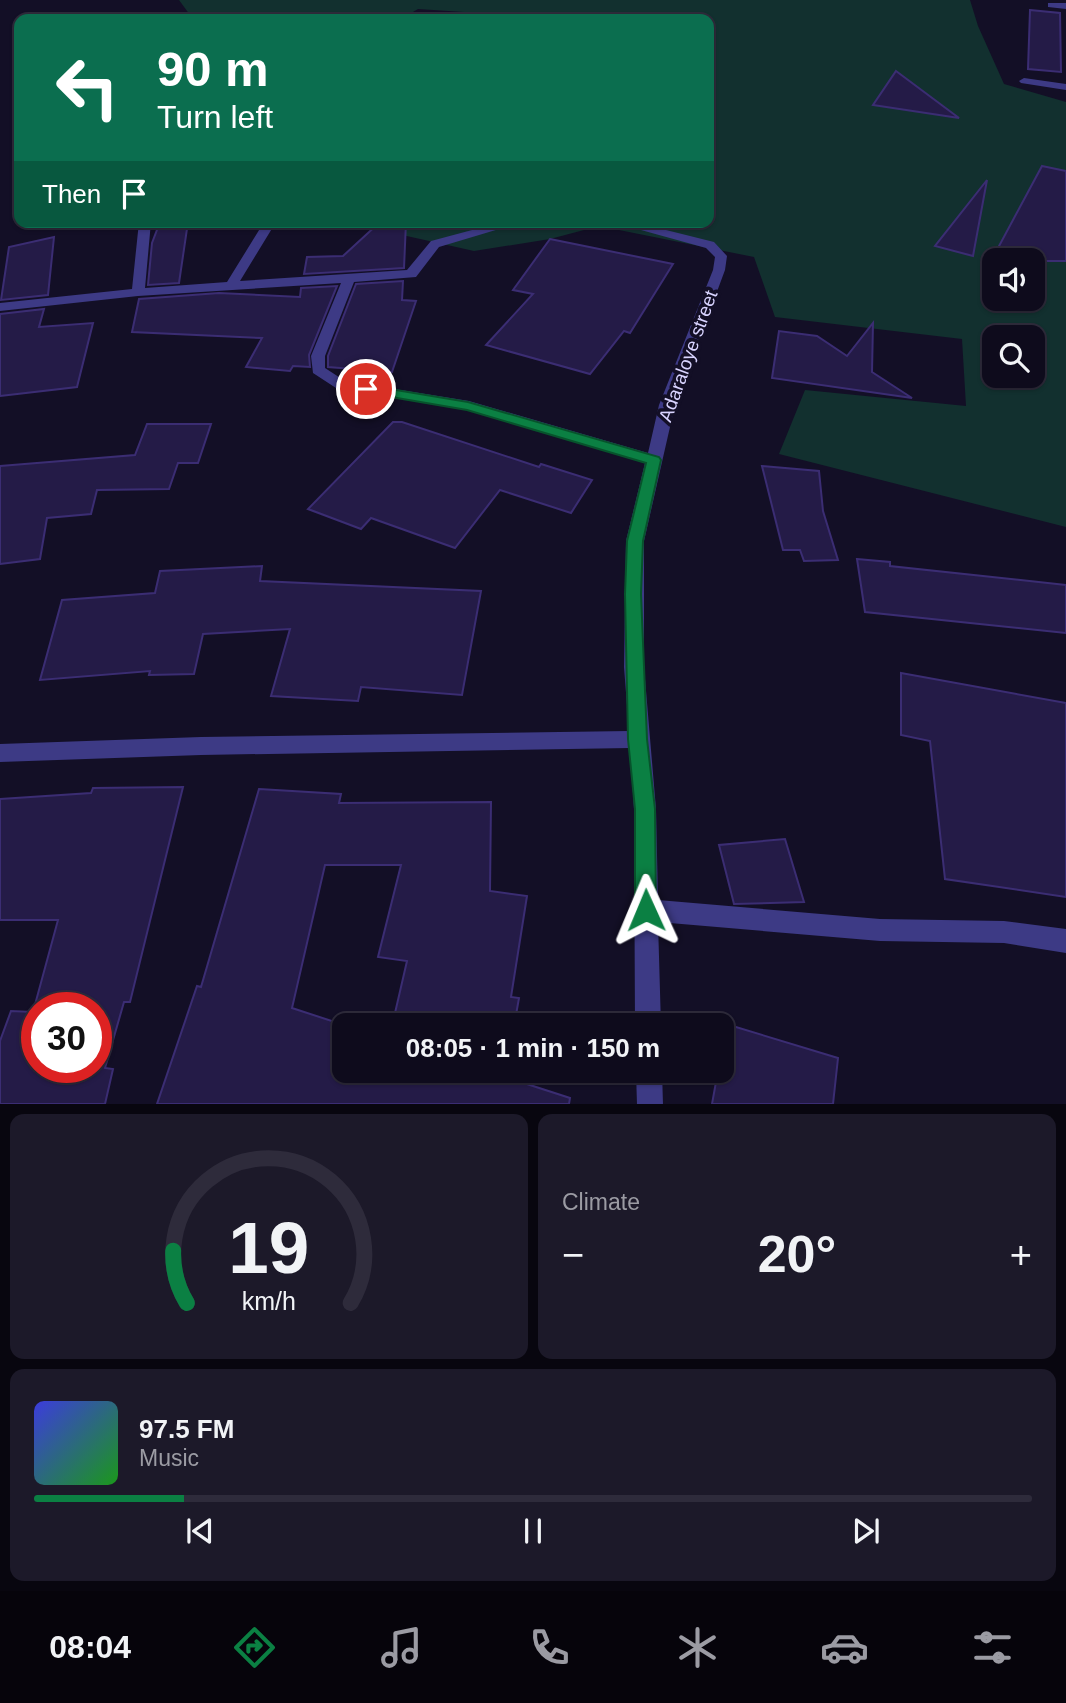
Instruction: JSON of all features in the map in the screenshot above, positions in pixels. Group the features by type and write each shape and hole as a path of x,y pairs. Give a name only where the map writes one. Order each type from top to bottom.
{"street":[{"path":"1051,5 1066,6"},
{"path":"1024,81 1066,87"},
{"path":"138,292 144,228"},
{"path":"231,286 266,228"},
{"path":"0,307 138,292 411,274 435,244 495,228"},
{"name":"Adaraloye street","path":"643,228 710,244 721,256 719,270 667,405 635,541 633,594 637,739 645,809 648,1013"},
{"path":"349,278 318,356 318,370 341,385 468,406 654,460"},
{"path":"0,753 201,746 637,739"},
{"path":"646,910 880,930 1004,932 1066,941"},
{"path":"649,1083 650,1104"}],"green space":[{"path":"179,0 970,0 978,26 1004,84 1066,102 1066,527 779,454 805,390 966,406 962,339 775,317 754,257 609,228 714,228 714,14 494,14 418,9 410,14 189,14"},
{"path":"371,228 591,228 550,239 474,251"}],"building":[{"path":"1030,10 1060,13 1061,72 1028,69"},
{"path":"896,71 959,118 873,105"},
{"path":"1042,166 1066,171 1066,261 1045,261 1045,248 998,248"},
{"path":"987,180 973,256 935,246"},
{"path":"158,228 187,228 179,283 148,285 152,243"},
{"path":"373,228 406,228 404,268 304,274 307,257 343,256"},
{"path":"54,237 48,295 1,300 9,247"},
{"path":"550,239 673,264 630,333 624,331 590,374 486,345 533,294 513,290"},
{"path":"403,281 402,300 416,301 392,372 328,367 328,356 356,284"},
{"path":"337,286 309,355 310,367 293,366 290,371 246,367 262,338 132,332 139,299 219,293 300,297 301,288"},
{"path":"44,309 39,327 93,323 77,387 0,396 0,314"},
{"path":"873,323 872,372 912,398 772,378 779,331 817,336 847,356"},
{"path":"393,422 402,422 539,467 541,464 592,480 571,513 500,490 455,548 371,518 361,529 308,509"},
{"path":"147,424 211,424 198,463 178,463 169,489 97,490 91,514 47,518 40,559 0,564 0,466 135,455"},
{"path":"762,466 819,471 823,511 838,560 804,561 800,550 783,550"},
{"path":"857,559 890,562 890,566 1066,585 1066,633 865,612"},
{"path":"262,566 260,581 481,591 462,695 361,687 358,701 271,696 290,629 203,634 194,674 149,675 150,671 40,680 62,600 155,593 160,571"},
{"path":"901,673 1066,703 1066,897 945,879 930,741 901,735"},
{"path":"183,787 130,1002 124,1002 112,1044 112,992 38,992 58,920 0,920 0,799 91,793 93,788"},
{"path":"259,789 341,794 339,803 491,802 490,891 527,896 511,997 519,998 516,1013 395,1013 407,961 378,957 401,865 325,865 292,1008 332,1021 332,1083 524,1083 570,1098 569,1104 157,1104 197,986 201,987"},
{"path":"785,839 804,902 734,904 719,845"},
{"path":"11,1011 21,1011 21,1083 110,1083 105,1104 0,1104 0,1041"},
{"path":"734,1026 838,1058 833,1104 712,1104 716,1083 734,1083"}],"route":[{"path":"366,389 468,406 654,460 635,541 633,594 637,739 645,809 646,910"}]}
